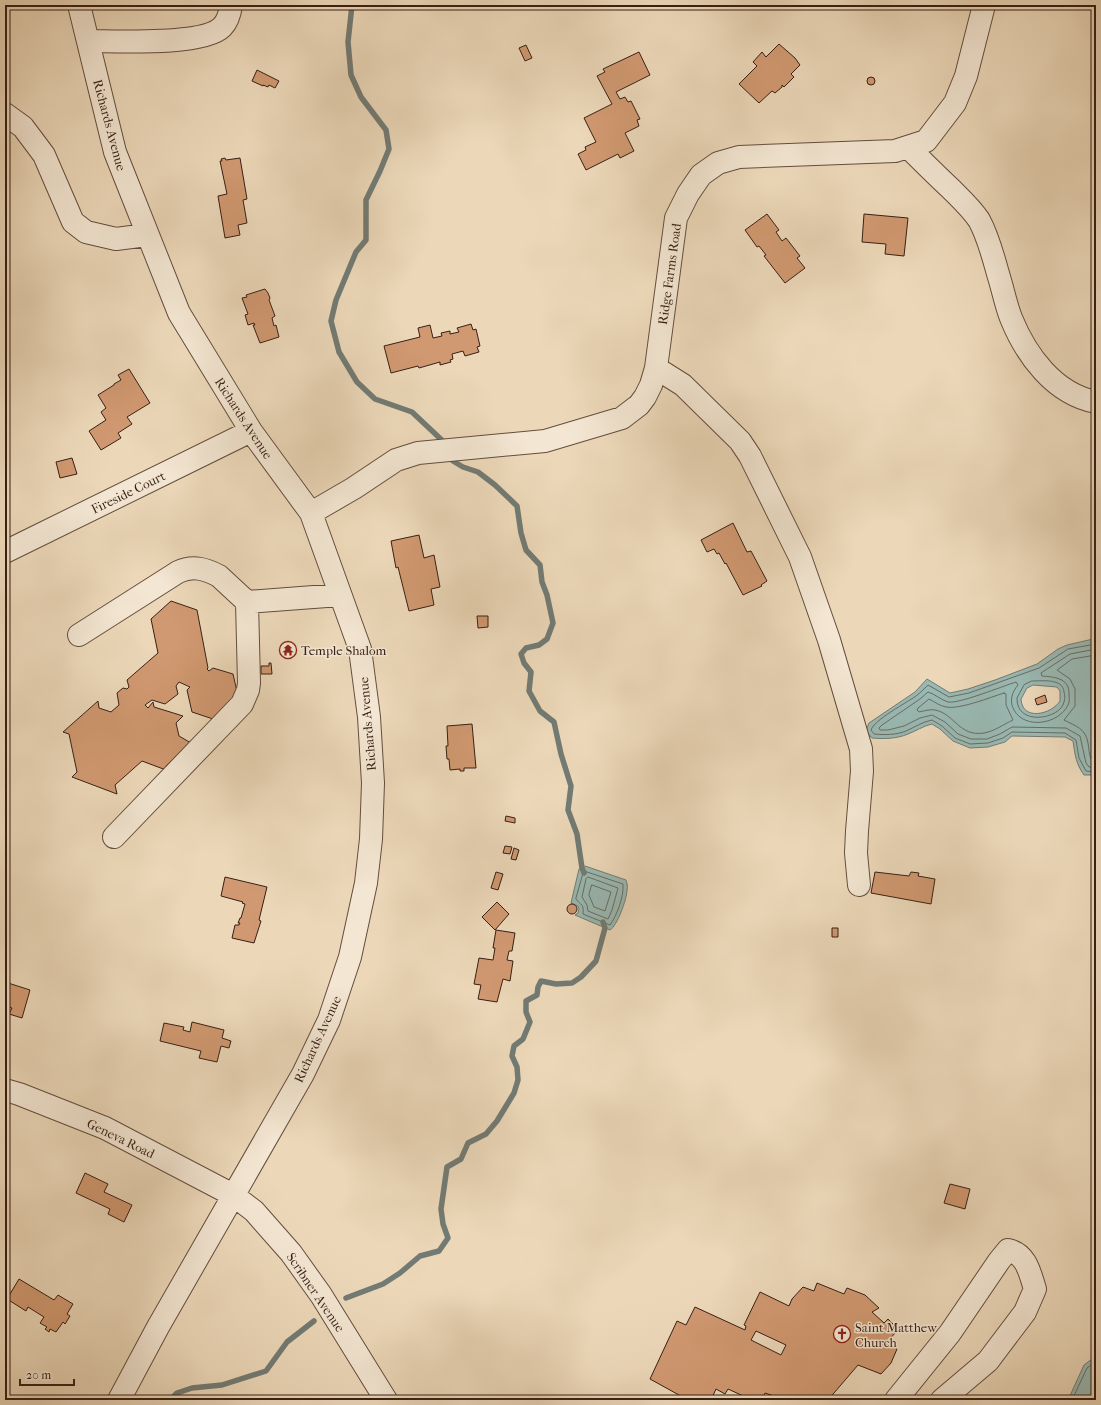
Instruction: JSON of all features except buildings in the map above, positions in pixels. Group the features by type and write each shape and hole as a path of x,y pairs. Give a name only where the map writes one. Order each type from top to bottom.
{"street":[{"name":"Richards Avenue","path":"79,5 115,152 178,313 251,431 311,513 360,649 368,717 372,791 372,839 366,883 350,957 329,1020 303,1074 158,1327 120,1400"},
{"path":"88,41 164,41 200,38 221,28 230,14 231,5"},
{"name":"Ridge Farms Road","path":"311,513 354,488 396,460 418,454 545,441 622,418 639,405 651,385 656,368 676,218 688,194 701,175 718,163 739,158 895,152 926,141 955,103 966,76 984,5"},
{"path":"5,114 23,127 44,155 73,222 86,232 116,239 147,235"},
{"path":"908,148 966,205 978,219 989,242 1012,318 1023,342 1034,360 1050,378 1065,390 1086,400 1096,402"},
{"path":"656,368 682,385 740,441 750,456 800,557 831,648 861,750 862,771 856,853 859,885"},
{"name":"Fireside Court","path":"5,552 251,431"},
{"path":"79,635 186,568 207,570 220,576 247,602 249,682 248,690 242,704 114,837"},
{"path":"247,602 340,595"},
{"name":"Geneva Road","path":"5,1090 19,1094 105,1128 233,1195"},
{"name":"Scribner Avenue","path":"233,1195 254,1211 291,1253 321,1295 386,1400"},
{"path":"896,1400 950,1333 999,1261 1008,1250 1017,1252 1026,1263 1035,1289 1025,1312 988,1360 942,1400"}],"water":[{"path":"1093,639 1096,640 1096,775 1084,775 1075,755 1073,741 1065,737 1012,736 1005,742 988,747 970,748 953,741 932,724 904,736 890,738 872,738 866,731 869,723 915,692 927,679 950,693 968,689 1037,664 1058,649 1067,645","holes":["1033,685 1057,687 1060,691 1060,701 1056,706 1050,710 1038,714 1026,711 1021,699 1027,688"]},
{"path":"585,866 626,880 627,894 616,923 610,930 575,915 578,913 578,906 571,903 579,869"},
{"path":"1092,1359 1096,1359 1096,1400 1068,1400 1084,1365"}],"waterway":[{"path":"352,5 348,42 351,75 361,97 386,130 389,149 366,200 366,240 356,252 336,300 331,321 339,352 357,382 375,399 412,412 446,444"},
{"path":"453,461 463,467 478,472 495,485 517,506 521,533 526,550 540,565 542,582 547,595 553,623 547,639 539,645 526,648 521,654 524,663 531,672 529,691 540,711 554,722 561,754 571,786 568,810 577,834 584,873"},
{"path":"346,1298 383,1284 400,1273 420,1256 439,1251 448,1238 443,1224 441,1209 447,1167 461,1159 468,1143 486,1134 497,1121 514,1093 518,1080 517,1067 512,1056 514,1046 523,1039 530,1022 526,1012 526,1001 537,995 538,987 541,981 556,984 572,983 581,977 596,961 605,928 603,922"},
{"path":"170,1400 177,1393 192,1388 222,1385 266,1371 287,1342 314,1321"}],"place":[{"name":"Temple Shalom","path":"288,650"},
{"name":"Saint Matthew Church","path":"842,1334"}]}
